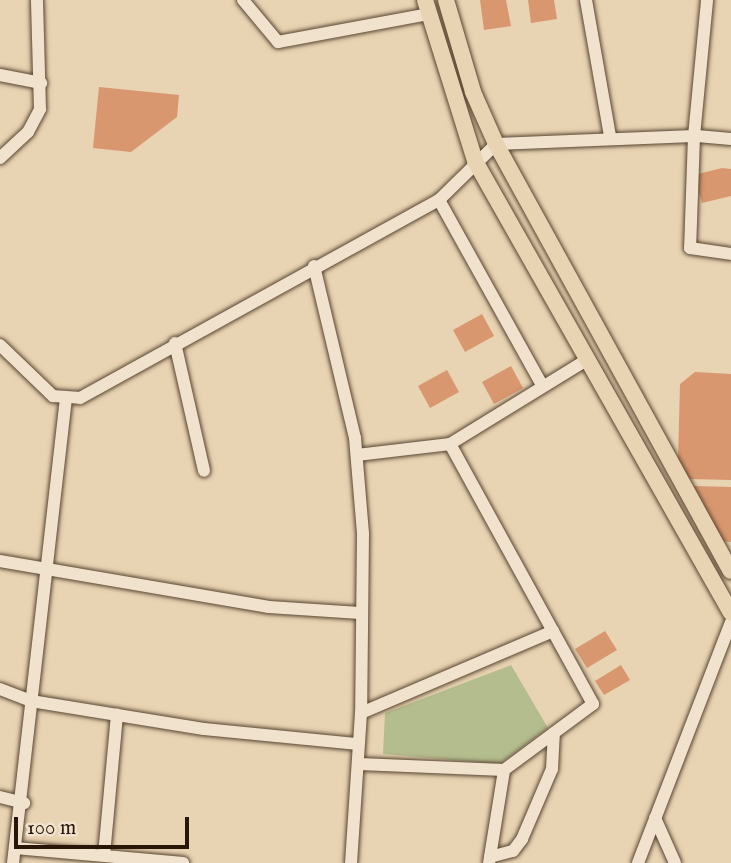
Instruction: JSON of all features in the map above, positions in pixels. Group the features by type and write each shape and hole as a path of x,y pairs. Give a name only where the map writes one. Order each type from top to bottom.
{"main road":[{"path":"446,0 472,92 496,144 731,571"},
{"path":"427,7 475,161 731,613"}],"street":[{"path":"0,158 28,132 40,109 37,0"},
{"path":"243,0 278,41 427,7"},
{"path":"586,0 610,136"},
{"path":"707,0 694,136 690,248 731,254"},
{"path":"0,75 41,83"},
{"path":"0,345 53,396 80,398 314,266 439,200 475,161 496,144 610,136 731,139"},
{"path":"439,200 542,385"},
{"path":"314,266 357,455 362,713 351,863"},
{"path":"175,343 204,471"},
{"path":"357,455 450,444 588,359"},
{"path":"13,863 24,803 32,701 66,398"},
{"path":"359,764 505,770 593,704 450,444"},
{"path":"0,561 269,607 360,612"},
{"path":"638,863 731,621"},
{"path":"362,713 553,631"},
{"path":"0,689 32,701 117,715 358,744"},
{"path":"104,855 117,715"},
{"path":"490,860 513,851 522,839 548,782 554,733"},
{"path":"490,860 505,770"},
{"path":"0,797 24,803"},
{"path":"655,818 675,863"},
{"path":"15,848 77,859 104,855 183,863"}],"green space":[{"path":"511,665 548,728 499,764 383,754 385,713"}],"building":[{"path":"480,0 506,0 511,26 484,30"},
{"path":"528,0 554,0 557,19 531,23"},
{"path":"99,87 179,95 177,117 131,152 93,148"},
{"path":"722,168 731,169 731,196 702,203 694,175"},
{"path":"482,314 494,336 465,352 453,330"},
{"path":"511,366 523,388 494,404 482,382"},
{"path":"447,370 459,392 430,408 418,386"},
{"path":"695,372 731,374 731,480 688,479 678,460 680,384"},
{"path":"694,486 731,487 731,542 721,541"},
{"path":"605,631 617,650 587,668 575,649"},
{"path":"621,665 630,680 604,695 595,681"}]}
